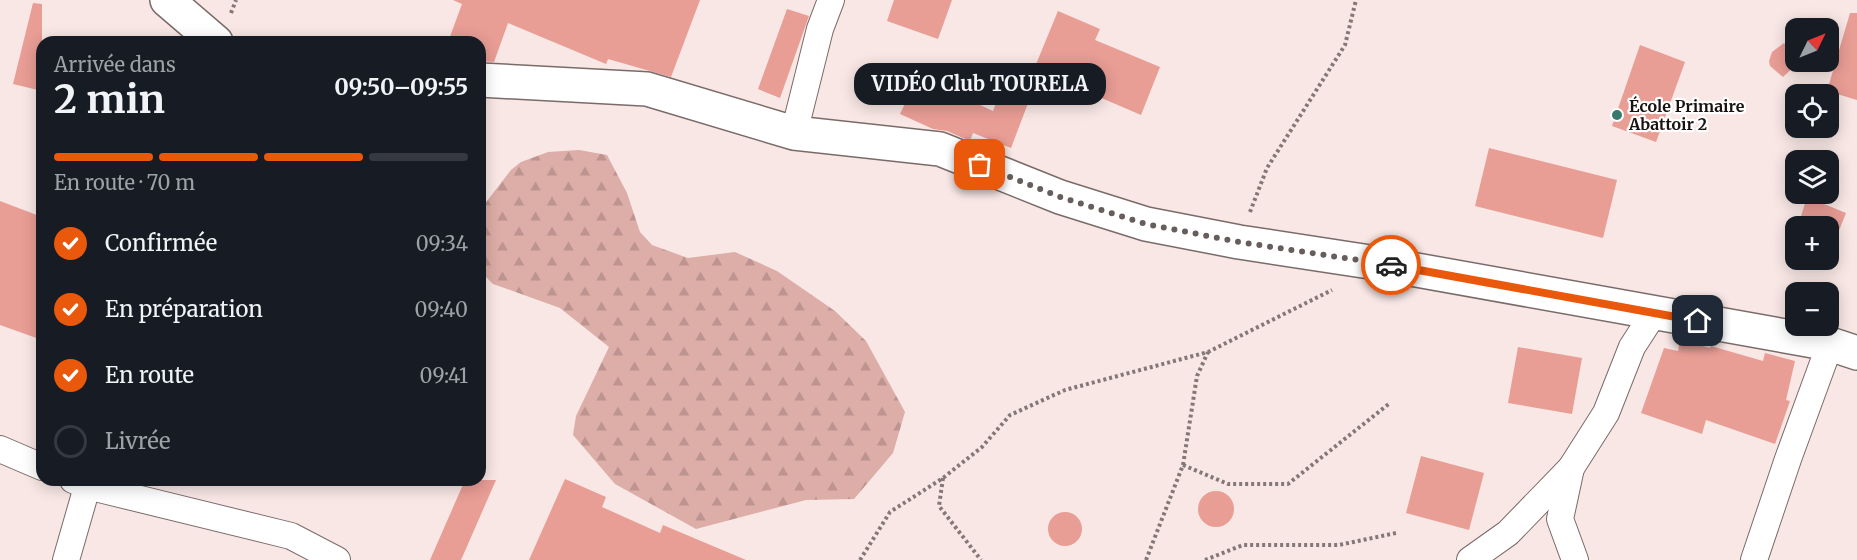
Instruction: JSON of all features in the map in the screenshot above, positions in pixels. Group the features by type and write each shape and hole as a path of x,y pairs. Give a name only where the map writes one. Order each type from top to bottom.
{"main road":[{"path":"167,0 209,36"},
{"path":"486,80 647,89 794,133 940,149 1060,197 1146,224 1239,242 1383,264 1844,348"}],"street":[{"path":"794,133 820,29 831,0"},
{"path":"1470,560 1508,533 1572,468 1606,413 1632,347 1654,313"},
{"path":"1754,560 1788,459 1844,348"},
{"path":"0,449 36,464"},
{"path":"1572,468 1560,519 1575,560"},
{"path":"66,560 82,486"},
{"path":"98,486 291,536 337,560"}],"path":[{"path":"1239,242 1267,168 1345,45 1356,0"},
{"path":"860,560 890,512 943,478 982,447 1010,415 1065,390 1208,352 1383,264"},
{"path":"1146,560 1183,465 1197,376 1208,352"},
{"path":"1183,465 1228,484 1288,484 1390,403"},
{"path":"943,478 939,506 981,560"},
{"path":"1204,560 1243,545 1339,545 1396,534"}],"green space":[{"path":"579,150 607,155 627,193 640,232 652,245 688,258 735,252 777,271 835,311 866,341 905,412 893,453 854,499 806,500 696,529 615,484 573,435 576,416 609,347 560,308 493,284 486,277 486,202 511,170 521,162 548,152"}],"building":[{"path":"453,0 700,0 671,77 608,59 606,64 508,23 494,62 486,61 486,36 450,36 462,4"},
{"path":"894,0 952,0 938,39 887,21"},
{"path":"33,3 42,4 42,36 36,36 36,90 13,84"},
{"path":"787,9 809,16 780,98 758,89"},
{"path":"1058,11 1100,29 1095,40 1160,67 1141,115 1034,69"},
{"path":"1850,13 1857,13 1857,100 1839,95 1839,84 1829,84 1833,72 1839,72 1839,50"},
{"path":"1785,44 1785,72 1788,72 1783,77 1770,66 1772,52"},
{"path":"1640,45 1685,62 1656,142 1612,126"},
{"path":"918,76 993,111 1002,87 1030,98 1011,148 973,133 970,141 947,131 933,129 900,114"},
{"path":"1489,148 1617,180 1603,238 1475,206"},
{"path":"0,201 36,215 36,338 0,325"},
{"path":"1805,204 1824,204 1846,213 1839,230 1839,216 1801,216"},
{"path":"1680,340 1763,361 1765,353 1795,361 1786,400 1790,401 1775,444 1706,420 1702,434 1641,413 1664,348 1678,351"},
{"path":"1518,347 1582,358 1572,414 1508,403"},
{"path":"1421,456 1484,473 1469,530 1406,513"},
{"path":"565,479 606,497 602,507 660,533 663,525 746,560 529,560"},
{"path":"486,480 496,480 461,560 430,560 462,486 486,486"},
{"path":"1216,491 1229,496 1234,509 1229,522 1216,527 1203,522 1198,509 1203,496"},
{"path":"1065,512 1077,517 1082,529 1077,541 1065,546 1053,541 1048,529 1053,517"}],"way so far":[{"path":"980,165 1060,197 1146,224 1239,242 1391,265"}],"place":[{"name":"École Primaire Abattoir 2","path":"1617,115"},
{"name":"VIDÉO Club TOURELA","path":"980,165"}],"route":[{"path":"1391,265 1698,321"}]}
